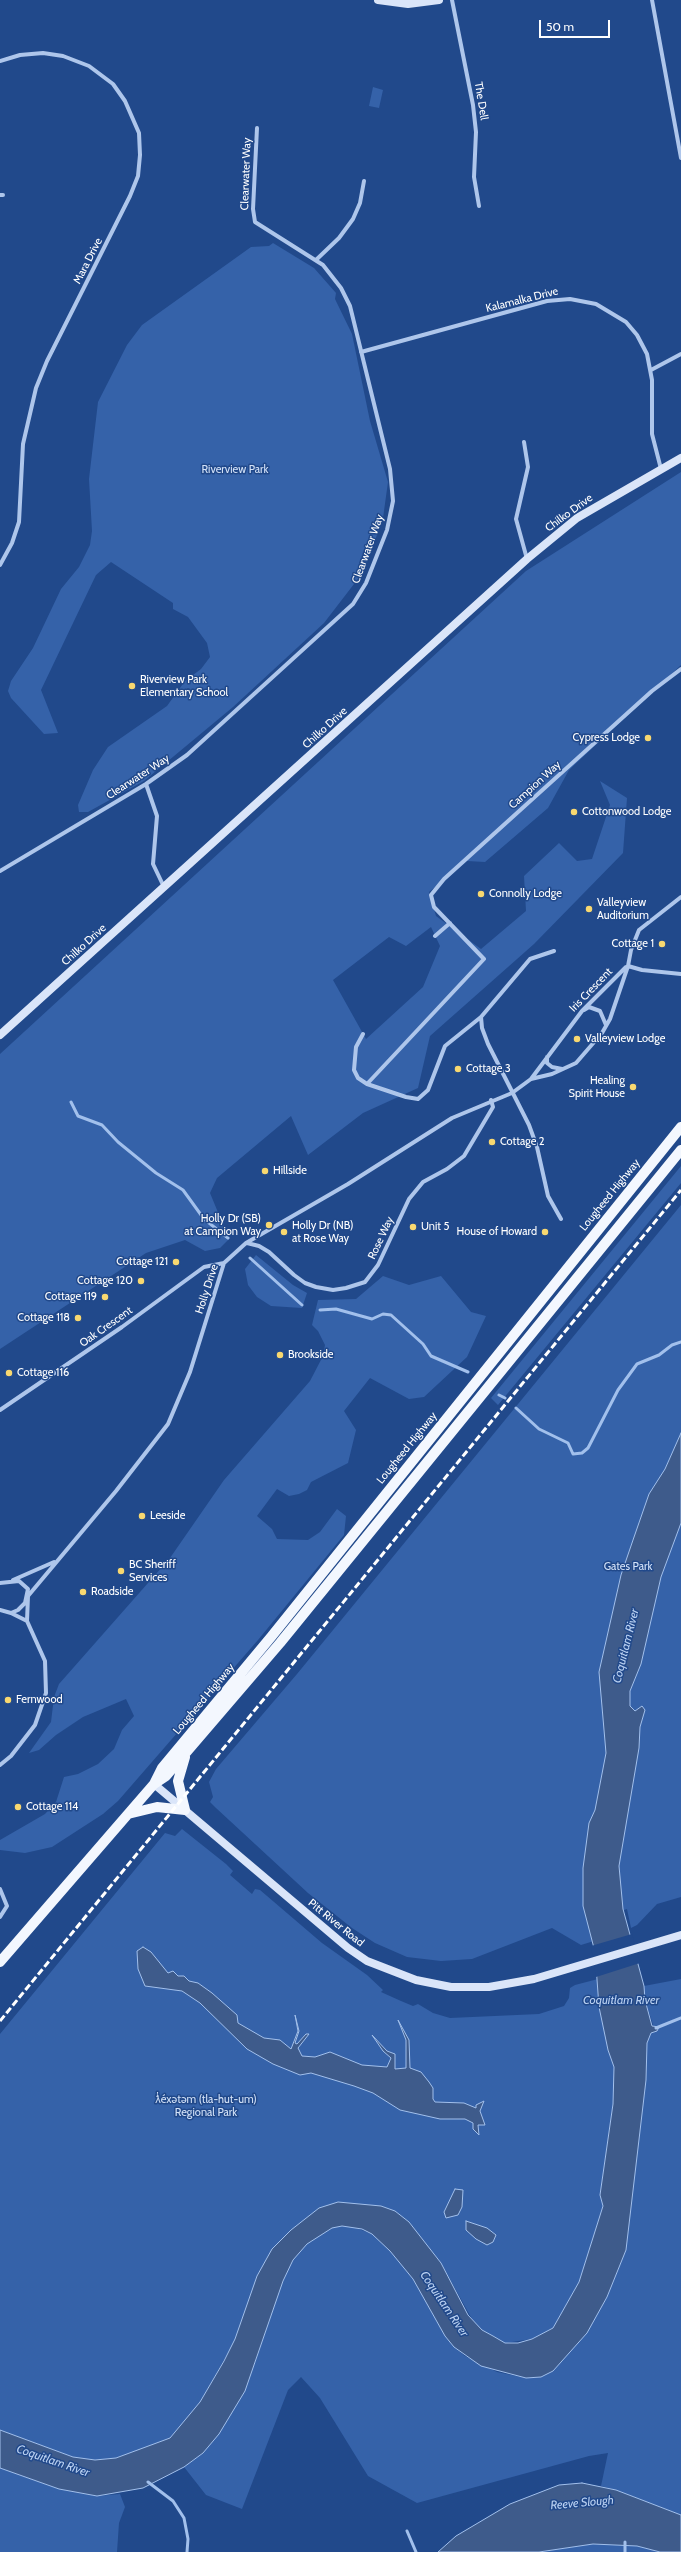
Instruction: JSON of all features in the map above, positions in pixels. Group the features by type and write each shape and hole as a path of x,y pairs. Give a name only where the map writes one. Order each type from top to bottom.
{"main road":[{"name":"Lougheed Highway","path":"0,1962 154,1784 162,1768 271,1637 681,1127"},
{"name":"Lougheed Highway","path":"154,1784 166,1776 280,1643 681,1150"},
{"path":"128,1814 157,1807 185,1810 178,1781 187,1752"}],"street":[{"path":"378,0 401,4 439,0"},
{"name":"The Dell","path":"452,0 474,112 476,132 474,177 480,206"},
{"path":"652,0 681,158"},
{"name":"Mara Drive","path":"0,61 31,53 54,54 81,62 98,72 119,91 131,111 138,133 140,155 138,176 130,196 47,361 36,388 23,444 19,522 12,543 0,564"},
{"name":"Clearwater Way","path":"0,871 146,784 193,749 345,613 364,589 387,530 393,491 390,468 362,352 347,300 330,273 316,259 258,225 254,219 256,128"},
{"path":"316,259 339,238 353,219 360,203 364,180"},
{"name":"Kalamalka Drive","path":"362,352 547,301 570,299 596,304 626,322 641,343 651,370 652,434 661,469"},
{"path":"651,370 681,354"},
{"path":"524,442 528,467 516,519 527,559"},
{"name":"Chilko Drive","path":"0,1036 527,559 577,518 681,458"},
{"name":"Campion Way","path":"367,1084 484,959 434,908 431,895 444,879 652,691 681,669"},
{"path":"146,784 157,816 153,864 164,887"},
{"path":"681,897 639,930 630,950 628,966 642,970 681,974"},
{"path":"435,936 450,923"},
{"path":"363,1034 356,1047 354,1070 358,1078 367,1084 406,1097 418,1099 428,1090 445,1046 481,1017 530,959 554,951"},
{"name":"Iris Crescent","path":"512,1093 531,1079 582,1011 628,966"},
{"name":"Iris Crescent","path":"531,1079 552,1074 576,1063 594,1044 606,1025 628,966"},
{"path":"582,1011 589,1007 600,1010 606,1025"},
{"path":"481,1017 482,1028 488,1044 529,1125 537,1147 548,1196 561,1220"},
{"path":"548,1055 547,1063 552,1067 562,1069"},
{"name":"Holly Drive","path":"11,1613 22,1607 28,1596 55,1561 116,1492 168,1424 190,1372 224,1263 246,1243 348,1184 452,1118 491,1100 512,1093"},
{"name":"Rose Way","path":"246,1243 260,1246 269,1252 294,1275 305,1283 316,1287 333,1290 346,1288 365,1282 378,1265 409,1199 423,1182 447,1169 464,1156 493,1107 491,1100"},
{"name":"Oak Crescent","path":"0,1410 122,1327 204,1267 224,1263"},
{"name":"Holly Drive","path":"0,1583 12,1580 55,1561"},
{"path":"0,1765 10,1756 35,1725 46,1693 46,1661 27,1621 28,1589 25,1584 12,1580"},
{"path":"0,1610 11,1613 27,1621"},
{"name":"Pitt River Road","path":"154,1784 330,1935 367,1961 416,1980 451,1987 489,1987 534,1979 678,1936"},
{"path":"0,1888 7,1906 0,1917"}],"green space":[{"path":"373,87 383,90 379,108 369,106"},
{"name":"Riverview Park","path":"273,243 314,268 336,293 335,299 352,334 370,421 388,482 383,518 364,571 324,623 233,707 144,781 88,812 79,812 78,805 93,770 108,747 167,706 185,681 201,669 210,657 207,643 188,617 173,609 173,603 111,562 96,575 41,690 58,733 44,734 11,698 8,691 11,681 33,648 61,589 79,567 90,545 92,531 89,479 98,402 127,345 142,325 251,247 269,246"},
{"path":"681,472 681,665 569,770 548,808 485,862 467,861 429,892 436,916 481,949 526,911 524,876 559,843 577,861 592,859 610,805 600,781 627,798 623,853 534,944 430,1036 418,1088 363,1113 308,1155 291,1116 217,1178 210,1193 229,1239 220,1248 205,1251 185,1240 146,1253 0,1349 0,1054 526,571","holes":["431,927 440,946 423,987 366,1039 333,980 389,937 406,946"]},
{"path":"681,1166 681,1183 498,1405 491,1398"},
{"name":"Gates Park","path":"681,1205 681,1435 663,1473 681,1440 681,1897 657,1904 637,1925 631,1928 627,1909 594,1920 594,1941 581,1945 552,1928 472,1959 441,1961 407,1957 375,1943 352,1928 308,1893 210,1802 213,1797 209,1782 216,1769 297,1674"},
{"path":"256,1255 293,1285 307,1293 302,1308 271,1306 257,1297 248,1285 245,1269"},
{"path":"383,1276 409,1285 441,1276 471,1312 486,1316 467,1357 424,1397 409,1399 370,1378 344,1411 356,1430 348,1463 311,1482 307,1490 299,1494 289,1496 277,1489 257,1516 272,1529 277,1539 308,1540 320,1532 337,1509 346,1516 344,1535 258,1640 118,1801 103,1814 52,1847 25,1853 0,1850 0,1840 45,1814 56,1802 64,1777 78,1774 98,1764 114,1749 122,1730 134,1716 126,1699 83,1717 56,1735 39,1750 29,1753 51,1722 54,1697 59,1684 170,1558 224,1480 310,1381 323,1356 325,1345 318,1331 312,1325 318,1300 356,1299"},
{"name":"ƛ̓éxətəm (tla-hut-um) Regional Park","path":"182,1829 226,1864 233,1871 230,1875 252,1894 255,1889 260,1890 322,1943 367,1975 383,1990 381,1992 413,2006 418,2004 433,2013 450,2018 539,2014 564,2006 569,1998 570,1988 575,1985 598,1979 598,1999 601,2012 632,2002 614,2075 613,2104 600,2195 603,2206 579,2282 553,2328 532,2339 505,2343 482,2330 473,2321 441,2263 409,2222 395,2211 381,2206 351,2226 372,2234 390,2251 413,2279 445,2336 454,2347 465,2356 497,2372 526,2378 541,2377 553,2371 586,2333 607,2297 626,2250 646,2080 647,2043 651,2033 655,2031 645,2000 644,1986 681,1979 681,2515 616,2490 601,2486 608,2453 589,2456 417,2503 368,2476 320,2398 301,2377 288,2390 242,2509 206,2495 184,2467 203,2453 255,2363 267,2327 229,2351 200,2402 185,2421 170,2438 154,2445 116,2458 95,2460 73,2457 0,2430 0,2034 165,1833 175,1836"},
{"path":"0,2468 59,2489 97,2496 120,2494 125,2507 119,2523 117,2552 0,2552"},
{"path":"593,2544 637,2546 660,2552 539,2552"}],"water":[{"name":"Coquitlam River","path":"681,1433 681,1523 661,1577 641,1664 630,1691 630,1706 635,1711 642,1706 645,1710 640,1727 639,1748 619,1866 623,1909 644,1986 645,2000 652,2026 659,2027 657,2031 651,2033 647,2043 646,2080 626,2250 607,2297 587,2333 553,2371 541,2377 526,2378 481,2366 454,2347 445,2336 413,2279 390,2251 372,2234 362,2229 342,2226 332,2228 307,2244 293,2260 283,2281 245,2391 219,2434 203,2453 184,2467 143,2488 97,2496 59,2489 0,2468 0,2430 73,2457 95,2460 116,2458 170,2438 200,2402 224,2361 235,2339 257,2276 272,2249 291,2230 319,2208 338,2202 381,2206 395,2211 409,2222 441,2263 468,2315 482,2330 505,2343 518,2343 532,2339 553,2328 579,2282 603,2206 600,2195 613,2104 614,2067 608,2050 599,2007 595,1952 583,1906 583,1868 589,1823 595,1810 606,1753 599,1672 621,1575 633,1540 649,1494 665,1469"},
{"path":"143,1947 151,1952 168,1973 173,1971 178,1976 184,1976 189,1981 198,1983 212,1993 237,2015 238,2023 264,2038 280,2040 291,2049 298,2031 295,2015 299,2031 295,2043 297,2044 306,2034 309,2034 298,2048 302,2056 315,2057 330,2052 362,2065 387,2067 391,2058 383,2051 372,2035 387,2051 395,2054 395,2069 406,2068 406,2040 398,2020 409,2040 410,2068 421,2072 429,2082 433,2088 433,2099 435,2102 464,2103 476,2108 476,2105 484,2101 480,2111 485,2125 478,2125 479,2135 473,2129 473,2123 465,2119 440,2119 400,2110 373,2093 354,2086 311,2073 300,2075 273,2064 247,2049 200,2003 182,1991 145,1986 138,1969 137,1951"},
{"path":"455,2189 463,2190 462,2207 458,2215 446,2218 444,2212"},
{"path":"466,2221 487,2228 496,2235 493,2242 487,2245 476,2239 466,2230"},
{"path":"582,2483 616,2490 681,2515 681,2552 660,2552 637,2546 593,2544 539,2552 438,2552 456,2536 510,2504 559,2485"}],"pier":[{"path":"632,1934 640,1963 596,1977 591,1946"}],"waterway":[{"path":"71,1102 78,1116 102,1125 118,1142 156,1173 183,1190 204,1219 228,1238"},
{"path":"250,1258 302,1305"},
{"path":"320,1310 336,1309 372,1319 383,1314 391,1315 423,1344 431,1356 468,1372"},
{"path":"516,1408 539,1429 568,1443 573,1454 582,1453 588,1448 618,1390 637,1364 659,1355 672,1345 681,1342"},
{"path":"499,1395 505,1398"},
{"path":"656,2028 681,2018"},
{"name":"Reeve Slough","path":"148,2482 173,2501 184,2518 188,2539 187,2552"},
{"path":"407,2531 416,2552"},
{"path":"625,2542 625,2552"}],"railway":[{"path":"0,2021 681,1190"}],"place":[{"name":"Riverview Park Elementary School","path":"132,686"},
{"name":"Cypress Lodge","path":"648,738"},
{"name":"Cottonwood Lodge","path":"574,812"},
{"name":"Connolly Lodge","path":"481,894"},
{"name":"Valleyview Auditorium","path":"589,909"},
{"name":"Cottage 1","path":"662,944"},
{"name":"Valleyview Lodge","path":"577,1039"},
{"name":"Cottage 3","path":"458,1069"},
{"name":"Healing Spirit House","path":"633,1087"},
{"name":"Cottage 2","path":"492,1142"},
{"name":"Hillside","path":"265,1171"},
{"name":"Holly Dr (SB) at Campion Way","path":"269,1225"},
{"name":"Unit 5","path":"413,1227"},
{"name":"Holly Dr (NB) at Rose Way","path":"284,1232"},
{"name":"House of Howard","path":"545,1232"},
{"name":"Cottage 121","path":"176,1262"},
{"name":"Cottage 120","path":"141,1281"},
{"name":"Cottage 119","path":"105,1297"},
{"name":"Cottage 118","path":"78,1318"},
{"name":"Brookside","path":"280,1355"},
{"name":"Cottage 116","path":"9,1373"},
{"name":"Leeside","path":"142,1516"},
{"name":"BC Sheriff Services","path":"121,1571"},
{"name":"Roadside","path":"83,1592"},
{"name":"Fernwood","path":"8,1700"},
{"name":"Cottage 114","path":"18,1807"}]}
